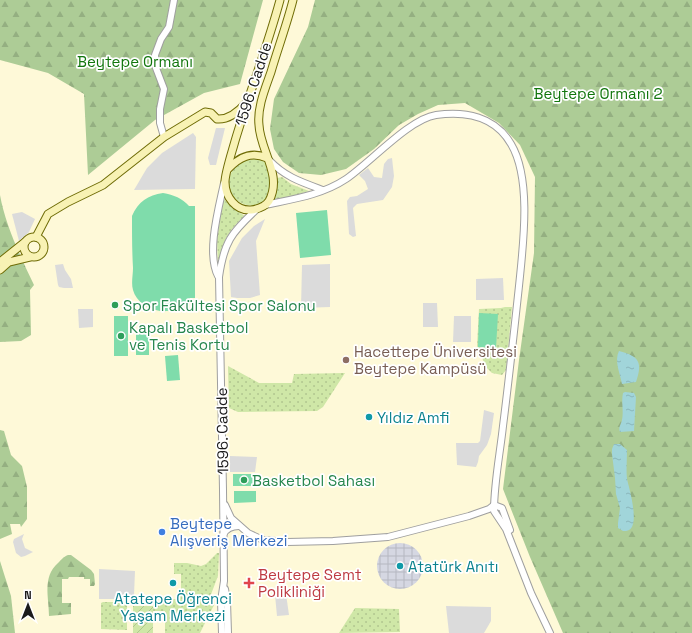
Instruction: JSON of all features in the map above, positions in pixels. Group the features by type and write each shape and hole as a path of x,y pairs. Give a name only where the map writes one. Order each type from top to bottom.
{"main road":[{"name":"1596. Cadde","path":"280,0 248,100 225,181 228,195 234,204 246,210 257,209 265,206 271,195 273,183 272,166 267,158 258,126 259,114 293,0"},
{"path":"36,237 48,214 68,202 103,186 164,137 205,112 210,113 217,119 224,118 240,109 248,100"},
{"path":"228,169 238,159 247,155 256,155 267,158"},
{"path":"0,262 29,238 36,237 42,240 44,250 37,257 30,257 9,262 0,270"},
{"path":"25,242 24,250 27,256 30,257"}],"street":[{"path":"164,137 160,123 160,109 164,89 156,68 155,55 161,40 169,27 174,0"},
{"path":"265,206 298,199 323,190 344,180 395,139 419,122 434,115 464,113 473,115 496,127 504,134 519,163 523,186 524,236 494,510 506,529 550,633"},
{"path":"267,158 284,174 294,180 323,190"},
{"name":"1596. Cadde","path":"219,277 214,264 214,252 216,222 225,181"},
{"name":"1596. Cadde","path":"222,633 222,601 224,584 224,499 219,277 223,254 230,237 257,209"},
{"path":"224,499 226,508 231,518 239,526 254,536 264,540 301,542 394,536 482,512 494,505"},
{"path":"494,505 502,508 531,583 555,633"},
{"path":"223,535 230,527 239,526"},
{"name":"1596. Cadde","path":"224,584 227,601 228,633"}],"shaded area":[{"name":"Hacettepe Üniversitesi Beytepe Kampüsü","path":"0,0 397,0 578,67 692,633 0,633"},
{"path":"216,128 225,128 216,165 210,165 208,158"},
{"path":"193,133 196,137 195,189 134,190 147,168 162,153"},
{"path":"392,158 394,176 392,187 383,200 357,204 353,208 356,236 353,237 349,234 347,201 350,197 357,196 368,189 365,181 359,175 368,168 374,177 382,178 384,164 388,159"},
{"path":"22,212 35,219 29,232 19,241 12,214"},
{"path":"265,219 256,241 260,295 250,298 231,297 229,261 242,238 254,226"},
{"path":"63,264 71,279 73,288 59,287 58,285 55,265"},
{"path":"330,264 330,307 301,308 302,265"},
{"path":"503,278 504,300 476,300 476,279"},
{"path":"423,303 437,303 438,327 423,327"},
{"path":"78,309 93,309 93,327 79,328"},
{"path":"454,316 471,316 471,342 453,342"},
{"path":"484,410 494,413 491,434 487,445 479,456 476,467 457,465 456,443 478,443 480,441"},
{"path":"230,456 257,457 255,472 230,472"},
{"path":"24,534 22,539 25,548 33,552 21,557 16,553 13,542 14,539"},
{"path":"395,543 405,543 413,547 419,553 423,561 423,571 419,579 413,585 405,589 395,589 387,585 381,579 377,571 377,561 381,553 387,547"},
{"path":"99,569 135,571 134,595 132,599 99,599"},
{"path":"286,594 289,615 277,616 275,595"},
{"path":"446,606 491,607 491,621 484,633 449,633"}],"green space":[{"name":"Beytepe Ormanı","path":"0,0 263,0 240,84 204,93 155,120 88,175 84,94 48,73 0,60"},
{"name":"Beytepe Ormanı 2","path":"315,0 692,0 692,633 563,633 530,557 503,489 534,253 535,177 520,145 499,123 465,103 438,105 418,114 399,125 374,149 346,169 321,175 299,173 283,162 274,149 270,129 274,99 308,27"},
{"path":"253,157 262,159 267,165 271,180 266,199 263,203 249,206 233,197 230,191 229,178 241,162"},
{"path":"282,177 291,184 309,191 283,199 273,200 277,178"},
{"path":"163,193 178,197 189,206 195,206 195,298 190,298 184,304 169,311 152,309 144,304 137,298 132,287 132,216 140,203 148,197"},
{"path":"0,195 10,229 34,285 30,290 31,335 21,341 0,342"},
{"path":"223,198 234,209 245,216 227,236 219,263 217,240"},
{"path":"327,210 331,255 300,258 296,213"},
{"path":"512,307 506,370 502,375 492,373 486,367 477,346 479,309"},
{"path":"479,313 498,314 496,348 478,347"},
{"name":"Kapalı Basketbol ve Tenis Kortu","path":"114,316 128,316 128,356 114,356"},
{"path":"136,331 149,331 149,355 136,355"},
{"path":"178,355 180,380 167,381 165,356"},
{"path":"228,366 259,383 292,383 294,374 345,373 323,407 317,411 238,412 229,408"},
{"path":"0,430 4,431 11,455 22,466 27,487 27,519 21,527 20,524 10,524 12,534 0,539"},
{"name":"Basketbol Sahası","path":"233,474 255,474 255,486 233,486"},
{"name":"Basketbol Sahası","path":"234,491 256,491 256,502 234,503"},
{"path":"217,553 219,553 218,576 210,597 207,598 207,604 214,605 200,633 165,633 165,611 153,611 153,602 173,602 173,599 177,599 177,596 181,596 181,574 174,574 174,563 187,563 201,566 206,564"},
{"path":"71,555 91,570 94,574 95,584 94,586 90,586 90,579 84,579 84,577 69,577 68,579 62,579 62,603 71,603 71,614 49,616 48,581 53,569 63,558"},
{"path":"0,561 11,596 15,633 0,633"},
{"path":"126,602 127,630 101,629 101,603"},
{"path":"133,606 153,606 153,633 133,633"},
{"path":"355,608 399,609 400,632 339,633"}],"water":[{"path":"619,351 631,355 638,361 639,369 636,382 622,384 617,363"},
{"path":"625,392 634,393 636,397 634,431 620,432 619,427 623,417 622,396"},
{"path":"614,444 620,444 627,450 627,479 634,521 632,526 627,531 623,531 618,528 620,508 616,494 612,454"}],"place":[{"name":"Spor Fakültesi Spor Salonu","path":"115,305"},
{"name":"Kapalı Basketbol ve Tenis Kortu","path":"121,336"},
{"name":"Hacettepe Üniversitesi Beytepe Kampüsü","path":"346,360"},
{"name":"Yıldız Amfi","path":"369,417"},
{"name":"Basketbol Sahası","path":"244,480"},
{"name":"Beytepe Alışveriş Merkezi","path":"162,532"},
{"name":"Atatürk Anıtı","path":"400,566"},
{"name":"Atatepe Öğrenci Yaşam Merkezi","path":"173,583"},
{"name":"Beytepe Semt Polikliniği","path":"249,583"}]}
